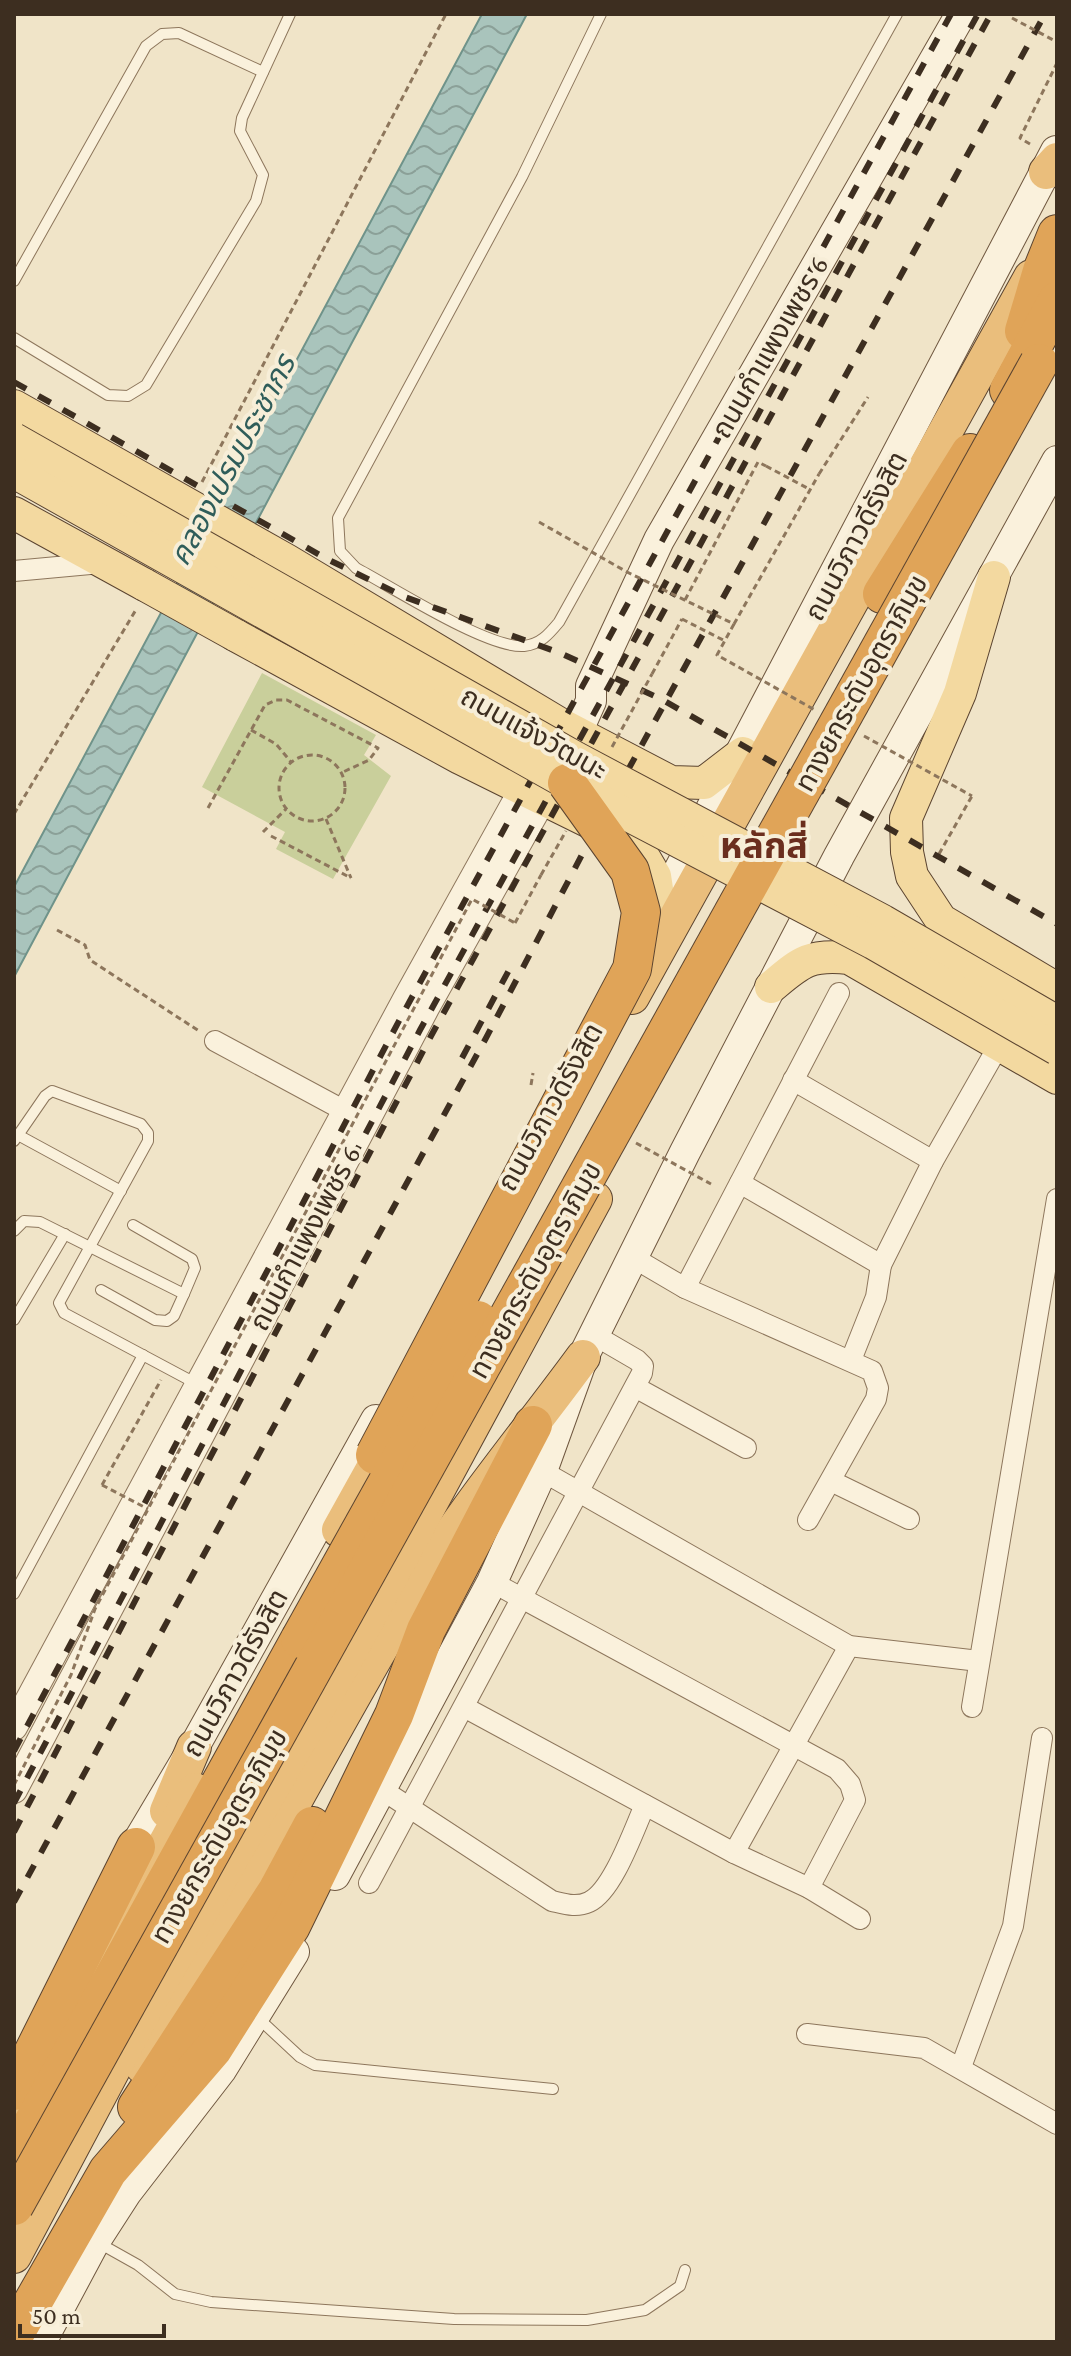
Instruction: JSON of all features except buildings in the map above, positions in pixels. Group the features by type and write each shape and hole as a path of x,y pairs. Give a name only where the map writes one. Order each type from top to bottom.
{"highway":[{"path":"1006,396 1042,271 1057,233"},
{"name":"ถนนวิภาวดีรังสิต","path":"14,2116 865,572 1057,233"},
{"name":"ทางยกระดับอุตราภิมุข","path":"14,2157 882,594 1006,396 1057,301"},
{"name":"ทางยกระดับอุตราภิมุข","path":"19,2231 1053,350"},
{"path":"300,1639 380,1444 632,969 641,912 630,871 544,791"},
{"path":"19,2231 92,2147 193,1985 413,1592 473,1503 588,1346"},
{"path":"14,2335 85,2233 108,2171 213,2049 291,1926 394,1715 426,1630 533,1425"},
{"path":"121,1922 194,1747"},
{"path":"14,2091 136,1847"}],"main road":[{"name":"ถนนกำแพงเพชร 6","path":"544,791 569,729 577,694 591,686 659,540 961,14"},
{"name":"ถนนวิภาวดีรังสิต","path":"14,2049 78,1930 136,1847 194,1747 660,909 1053,160"},
{"name":"ถนนแจ้งวัฒนะ","path":"14,406 200,498 288,561 569,729 671,782 704,783 743,753"},
{"name":"ถนนแจ้งวัฒนะ","path":"14,439 576,758 883,921 1057,1022"},
{"path":"41,2342 85,2233 256,2017 381,1789 492,1582 542,1471 588,1346 632,1257 771,987 1055,469"},
{"name":"ถนนแจ้งวัฒนะ","path":"14,472 620,837 645,859 655,876 660,909"},
{"name":"ถนนแจ้งวัฒนะ","path":"14,513 144,591 235,635 460,758 544,791 873,943 1057,1049"},
{"path":"941,920 912,876 907,852 906,818 960,693 994,577"},
{"path":"460,758 491,752 507,737 511,706 497,687"},
{"path":"889,981 882,961 884,943 890,931 908,918 922,916 941,920 1057,989"},
{"path":"771,987 802,960 824,956 849,958 1057,1078"}],"street":[{"path":"14,571 101,563"},
{"name":"ถนนกำแพงเพชร 6","path":"14,1727 345,1111 544,791"},
{"name":"ถนนกำแพงเพชร 6","path":"14,1787 544,791"},
{"path":"685,1288 839,993"},
{"path":"215,1041 345,1111"},
{"path":"851,1360 876,1297 881,1265 933,1161 999,1045"},
{"path":"793,1080 933,1161"},
{"path":"740,1183 881,1265"},
{"path":"972,1707 1057,1199"},
{"path":"632,1257 685,1288 872,1371 878,1388 876,1399 808,1520"},
{"path":"369,1883 635,1387 643,1366 588,1346"},
{"path":"635,1387 746,1448"},
{"path":"542,1471 849,1646 979,1661"},
{"path":"831,1481 909,1519"},
{"path":"492,1582 837,1769 850,1784 855,1800 809,1888"},
{"path":"57,1646 83,1659"},
{"path":"734,1853 849,1646"},
{"path":"464,1707 734,1853 809,1888 860,1919"},
{"path":"961,2067 1013,1926 1042,1738"},
{"path":"381,1789 552,1901 574,1907 591,1902 607,1885 645,1805"},
{"path":"807,2034 924,2048 1057,2124"}],"lane":[{"path":"14,338 108,395 128,396 146,385 256,201 263,175 240,131 290,14"},
{"path":"601,14 522,177 338,518 340,551 356,568 497,643 525,646 545,639 559,622 897,14"},
{"path":"14,281 146,46 162,34 179,33 263,72"},
{"path":"121,1191 16,1138 45,1096 52,1091 141,1124 148,1133 148,1141 121,1191 89,1247 59,1303 64,1313 197,1384"},
{"path":"14,1231 29,1219 184,1294"},
{"path":"101,1290 155,1320 167,1321 174,1316 195,1268 192,1259 133,1225"},
{"path":"14,1320 65,1234"},
{"path":"14,1594 143,1355"},
{"path":"256,2017 300,2057 315,2065 553,2089"},
{"path":"85,2233 138,2265 175,2294 211,2302 454,2319 587,2320 645,2310 680,2286 685,2270"}],"path":[{"path":"200,498 446,14"},
{"path":"1012,18 1057,42"},
{"path":"1020,138 1057,63"},
{"path":"539,522 734,624 810,490 868,397"},
{"path":"685,600 758,462 810,490"},
{"path":"14,814 144,591"},
{"path":"652,674 682,619 725,641"},
{"path":"208,808 265,705 276,700 287,700 378,748 369,760 341,773"},
{"path":"251,730 276,744 291,763"},
{"path":"316,755 335,764 341,773 344,783 341,803 326,818 305,820 286,809 279,788 280,777 291,763 316,755"},
{"path":"939,854 972,796"},
{"path":"263,832 286,809"},
{"path":"271,836 351,878 326,818"},
{"path":"14,1787 71,1675 95,1609 472,899 515,923 541,875"},
{"path":"57,930 85,945 90,960 215,1041"},
{"path":"531,1085 533,1073"},
{"path":"148,1509 102,1485 168,1369"}],"green space":[{"path":"262,673 376,735 364,755 391,776 333,879 276,849 285,832 202,787"}],"water":[{"path":"482,14 527,14 14,977 14,887"}],"railway":[{"path":"14,1751 400,1019 951,14"},
{"path":"14,1803 420,1030 978,14"},
{"path":"14,1832 431,1036 991,14"},
{"path":"14,1902 486,1038 596,828 1045,14"},
{"path":"14,382 327,559 405,597 560,653 661,699 1057,924"},
{"path":"462,1058 509,970"}],"district":[{"name":"หลักสี่","path":"764,846"}],"water label":[{"name":"คลองเปรมประชากร","path":"232,460"}]}
